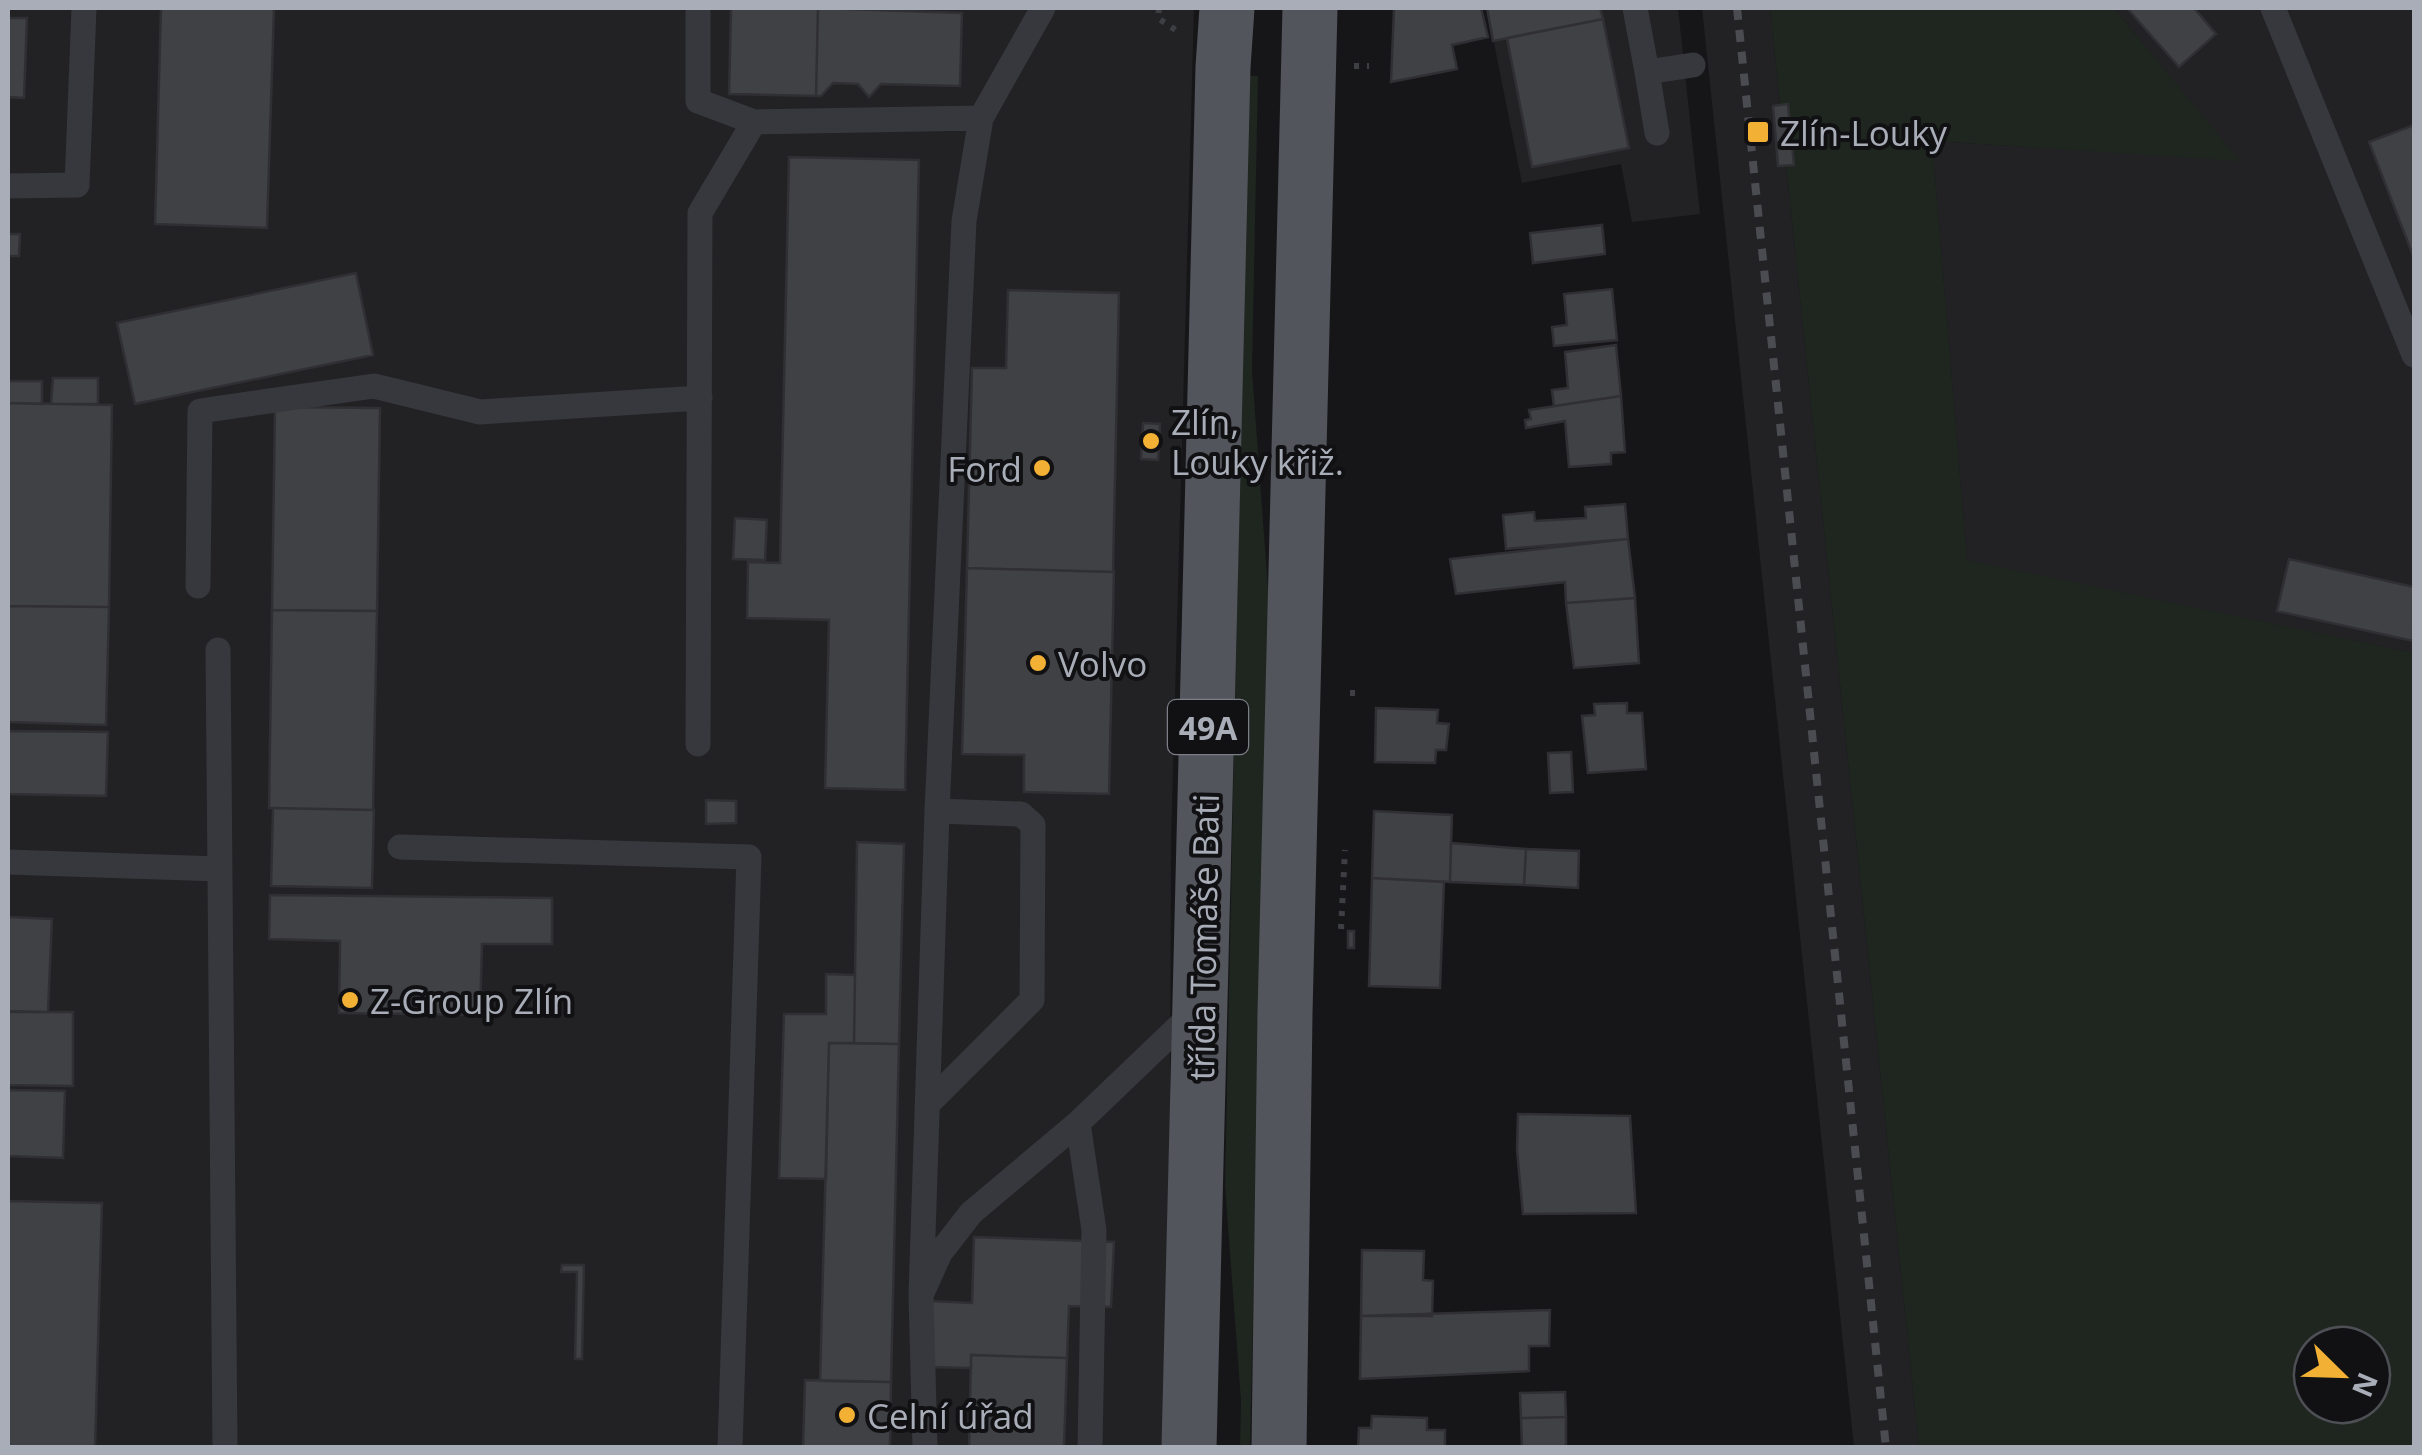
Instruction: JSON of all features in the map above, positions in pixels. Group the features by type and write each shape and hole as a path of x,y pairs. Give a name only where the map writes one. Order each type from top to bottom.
{"main road":[{"name":"třída Tomáše Bati","path":"1189,1448 1227,8"},
{"name":"49A","path":"1279,1448 1285,1013 1310,8"}],"lane":[{"path":"8,186 77,185 84,8"},
{"path":"698,8 698,102 754,122 981,118"},
{"path":"925,1448 922,1294 937,811 964,220 981,118 1043,8"},
{"path":"1635,8 1656,133"},
{"path":"2273,8 2414,355"},
{"path":"1647,72 1693,65"},
{"path":"698,744 700,213 754,122"},
{"path":"198,586 200,411 374,386 480,412 700,398"},
{"path":"218,650 225,1448"},
{"path":"928,1104 1032,1000 1033,825 1021,814 937,811"},
{"path":"400,847 749,856 730,1448"},
{"path":"8,862 220,869"},
{"path":"922,1294 940,1253 971,1213 1078,1123 1202,1004"},
{"path":"1078,1123 1094,1230 1090,1448"}],"path":[{"path":"1350,693 1363,693"}],"shaded area":[{"path":"8,8 1194,8 1171,841 1170,1155 1163,1447 8,1447"},
{"path":"1487,8 1678,8 1700,214 1632,222 1621,164 1522,183"},
{"path":"1702,8 1770,8 1919,1447 1854,1447"},
{"path":"1770,8 2114,8 2240,161 1932,141 1967,560 2414,653 2414,1447 1919,1447"},
{"path":"2114,8 2414,8 2414,653 1967,561 1932,141 2238,160"},
{"path":"1248,76 1258,76 1252,371 1269,603 1250,1447 1240,1448 1241,1401 1225,1185"}],"building":[{"path":"161,8 274,8 267,228 155,224"},
{"path":"731,8 818,8 816,96 729,94"},
{"path":"818,8 962,13 960,86 881,84 869,97 858,84 833,83 821,96 816,96"},
{"path":"1481,8 1488,37 1452,45 1457,69 1391,82 1394,9"},
{"path":"1487,8 1600,8 1603,19 1493,41"},
{"path":"2127,8 2194,8 2216,34 2179,67"},
{"path":"8,18 27,18 24,98 8,97"},
{"path":"1603,19 1629,148 1532,167 1507,38"},
{"name":"Zlín-Louky","path":"1788,104 1794,165 1778,166 1773,106"},
{"path":"2414,125 2414,258 2369,142"},
{"path":"789,157 919,160 905,790 825,788 829,620 747,618 748,562 780,563"},
{"path":"1602,225 1605,254 1533,263 1530,233"},
{"path":"8,234 20,234 19,256 8,256"},
{"path":"356,273 373,355 135,404 117,323"},
{"path":"1612,289 1617,340 1554,346 1552,327 1567,325 1564,294"},
{"name":"Ford","path":"1008,290 1119,293 1113,572 967,568 972,368 1006,368"},
{"path":"1616,345 1621,396 1554,406 1552,390 1568,388 1565,352"},
{"path":"53,378 98,378 98,404 51,404"},
{"path":"8,381 42,381 42,404 8,403"},
{"path":"1621,396 1625,452 1611,453 1611,464 1569,467 1565,421 1526,428 1525,420 1531,419 1529,410"},
{"path":"8,403 112,405 109,607 8,606"},
{"path":"275,407 380,408 377,611 272,610"},
{"name":"Zlín, Louky křiž.","path":"1143,423 1160,424 1158,460 1141,459"},
{"path":"1625,504 1628,539 1506,549 1503,515 1534,512 1535,521 1586,518 1585,507"},
{"path":"735,518 767,520 765,560 733,559"},
{"path":"1628,539 1635,598 1566,603 1565,582 1456,594 1450,559"},
{"path":"2289,559 2414,587 2413,641 2277,611"},
{"name":"Volvo","path":"967,568 1114,572 1109,794 1024,792 1024,755 962,754"},
{"path":"1635,598 1639,663 1574,668 1566,603"},
{"path":"8,606 109,607 106,725 8,722"},
{"path":"272,610 377,611 373,810 269,808"},
{"path":"1627,703 1627,713 1642,713 1646,769 1588,773 1582,716 1595,715 1594,704"},
{"path":"1376,708 1438,710 1437,723 1449,724 1446,750 1436,750 1435,763 1375,762"},
{"path":"8,731 108,732 106,796 8,794"},
{"path":"1571,752 1573,792 1550,793 1548,753"},
{"path":"706,800 736,801 736,823 706,824"},
{"path":"273,808 374,810 372,888 271,886"},
{"path":"1374,811 1452,815 1450,882 1372,878"},
{"path":"857,842 904,844 899,1044 854,1043"},
{"path":"1451,843 1526,849 1524,885 1450,882"},
{"path":"1526,849 1579,851 1578,888 1524,885"},
{"path":"1372,878 1444,882 1440,988 1369,986"},
{"path":"270,895 552,898 552,944 482,944 480,1015 339,1013 340,941 269,939"},
{"path":"8,917 52,919 48,1012 8,1011"},
{"path":"1348,931 1354,931 1354,948 1348,948"},
{"path":"826,974 855,975 854,1043 829,1043 826,1179 779,1178 784,1014 826,1014"},
{"path":"8,1012 73,1012 73,1086 8,1085"},
{"path":"829,1043 899,1044 891,1382 820,1381"},
{"path":"8,1090 65,1091 63,1158 8,1156"},
{"path":"1518,1114 1630,1116 1636,1213 1523,1214"},
{"path":"8,1201 102,1203 95,1448 8,1448"},
{"path":"974,1237 1114,1242 1111,1307 1069,1306 1067,1358 971,1355 971,1368 928,1367 930,1301 972,1303"},
{"path":"1362,1250 1424,1251 1423,1280 1433,1281 1432,1316 1361,1316"},
{"path":"562,1265 584,1265 582,1359 575,1359 577,1272 561,1272"},
{"path":"1550,1310 1549,1346 1529,1346 1529,1371 1360,1379 1361,1316"},
{"path":"971,1355 1067,1358 1064,1448 969,1448"},
{"name":"Celní úřad","path":"805,1380 891,1382 890,1448 803,1448"},
{"path":"1565,1392 1566,1417 1521,1418 1520,1393"},
{"path":"1372,1416 1427,1418 1427,1430 1445,1430 1445,1448 1358,1448 1359,1428 1371,1428"},
{"path":"1566,1417 1566,1448 1522,1448 1521,1418"}],"railway":[{"path":"1737,8 1886,1448"}],"place":[{"name":"Zlín-Louky","path":"1758,132"},
{"name":"Zlín, Louky křiž.","path":"1151,441"},
{"name":"Ford","path":"1042,468"},
{"name":"Volvo","path":"1038,663"},
{"name":"Z-Group Zlín","path":"350,1000"},
{"name":"Celní úřad","path":"847,1415"}]}
